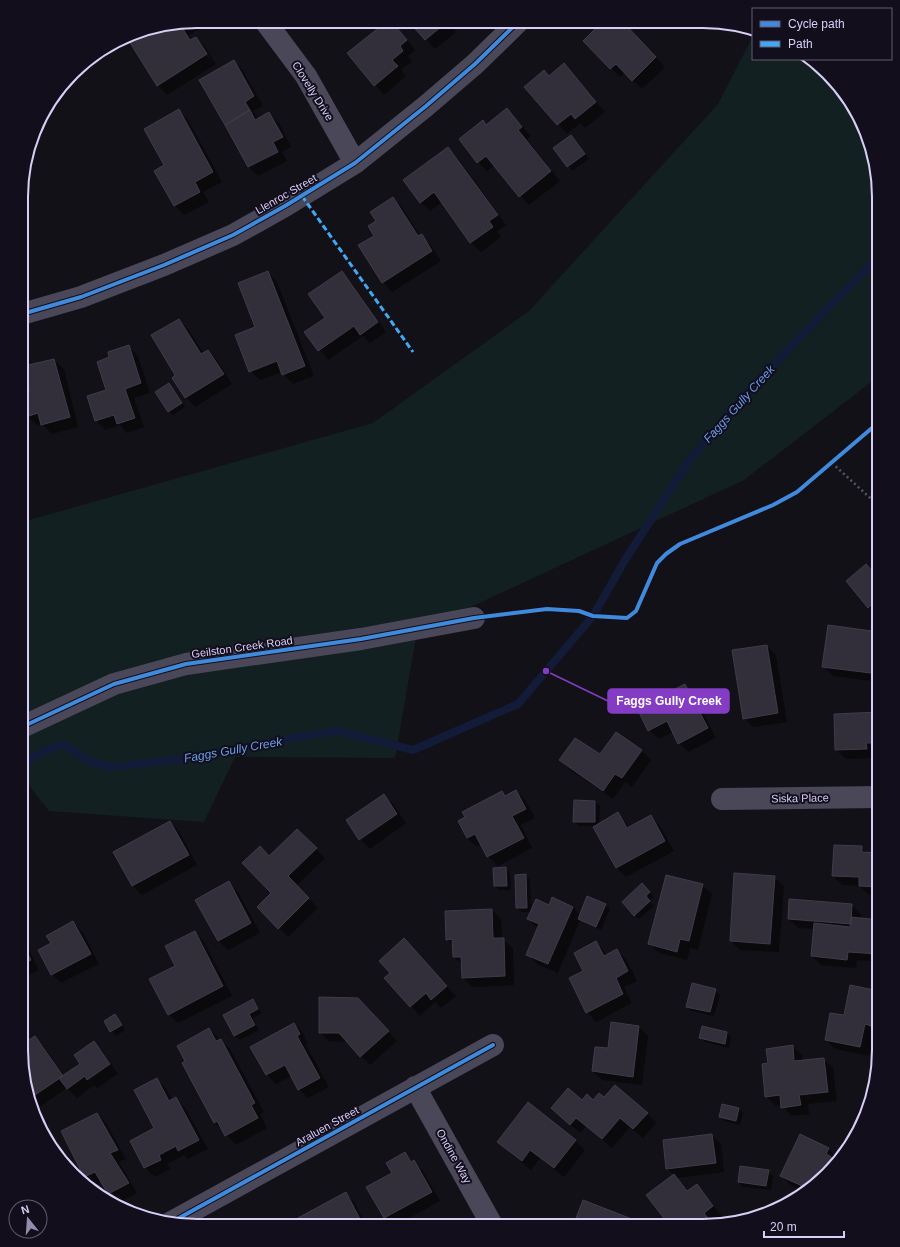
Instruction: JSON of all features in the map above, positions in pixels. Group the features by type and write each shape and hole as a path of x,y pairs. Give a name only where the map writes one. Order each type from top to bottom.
{"street":[{"name":"Clovelly Drive","path":"270,28 306,76 356,163"},
{"name":"Llenroc Street","path":"28,312 88,294 164,265 233,235 356,163 475,64 512,28"},
{"name":"Geilston Creek Road","path":"28,724 114,684 186,664 361,639 474,618"},
{"name":"Siska Place","path":"722,799 872,797"},
{"name":"Araluen Street","path":"178,1218 493,1045"},
{"name":"Ondine Way","path":"415,1087 489,1219"}],"path":[{"path":"832,463 872,500"}],"shaded area":[{"path":"752,38 752,60 802,60 823,77 844,103 855,122 869,164 872,186 872,381 744,480 417,632 395,758 235,757 204,822 49,811 28,784 28,520 373,423 529,311 718,104"}],"building":[{"path":"182,28 190,40 196,37 207,54 157,86 130,42 164,31"},
{"path":"378,28 397,28 407,40 400,46 403,51 392,60 398,66 374,86 347,53"},
{"path":"414,28 440,28 425,40"},
{"path":"596,28 629,28 656,57 632,81 616,64 610,69 583,41"},
{"path":"234,60 254,96 245,102 250,110 225,125 199,80"},
{"path":"564,63 596,102 575,119 571,114 557,125 524,87 544,70 549,76"},
{"path":"507,108 522,127 518,130 551,171 519,197 486,156 477,163 459,139 483,120 486,125"},
{"path":"179,109 213,172 195,182 200,192 174,206 154,171 164,165 144,129"},
{"path":"250,110 255,120 269,112 283,137 273,142 278,152 248,167 225,125"},
{"path":"571,135 585,154 567,167 553,148"},
{"path":"448,147 498,215 489,221 493,227 470,243 434,192 420,203 403,180"},
{"path":"393,197 418,236 422,234 432,251 382,283 358,245 374,236 368,226 376,221 370,212"},
{"path":"268,271 305,366 282,375 277,361 249,372 235,335 255,327 238,283"},
{"path":"342,271 378,322 360,335 354,326 318,351 304,332 325,318 308,294"},
{"path":"179,319 201,354 208,350 224,374 185,398 172,378 175,375 151,335"},
{"path":"129,345 141,383 125,389 135,418 117,424 114,415 95,421 87,396 106,390 97,362 109,357 108,352"},
{"path":"54,359 70,417 41,425 38,413 28,416 28,392 30,391 28,383 28,365"},
{"path":"169,383 182,403 168,412 155,392"},
{"path":"866,564 872,571 872,604 868,608 846,581"},
{"path":"828,625 872,631 872,673 822,667"},
{"path":"767,645 778,713 743,719 732,650"},
{"path":"685,684 708,728 678,744 667,721 648,731 637,708"},
{"path":"872,712 872,743 866,743 867,749 835,750 834,714"},
{"path":"616,732 642,750 622,778 615,774 603,791 559,760 575,738 600,754"},
{"path":"516,790 526,809 512,816 524,838 487,857 475,834 467,838 458,821 465,817 462,812 502,791 505,796"},
{"path":"384,794 397,814 359,840 346,820"},
{"path":"574,800 595,801 595,822 573,822"},
{"path":"618,812 627,828 651,815 665,841 616,868 593,827"},
{"path":"170,821 189,855 132,886 113,852"},
{"path":"297,829 317,848 288,876 309,898 278,929 257,907 271,893 242,863 260,846 269,856"},
{"path":"834,845 862,846 862,852 872,853 872,887 859,886 859,877 832,876"},
{"path":"506,867 507,886 494,886 493,868"},
{"path":"734,873 775,876 770,944 730,941"},
{"path":"526,874 527,908 516,908 515,875"},
{"path":"666,875 703,884 689,941 680,939 677,952 648,944"},
{"path":"229,881 251,923 218,941 195,900"},
{"path":"642,883 650,892 646,896 650,901 634,916 622,902"},
{"path":"587,896 606,904 596,927 578,919"},
{"path":"552,897 573,907 548,964 526,955 539,924 527,919 536,899 549,905"},
{"path":"789,899 852,904 851,924 788,919"},
{"path":"492,909 493,938 504,938 505,976 462,978 461,957 453,957 452,939 446,940 445,911"},
{"path":"851,917 872,919 872,954 848,952 847,960 811,956 814,923 850,927"},
{"path":"73,921 91,954 51,975 38,950 51,943 46,936"},
{"path":"195,931 223,986 168,1015 149,979 175,966 165,946"},
{"path":"404,938 447,986 431,1000 426,993 410,1007 384,978 390,973 379,961"},
{"path":"596,941 604,956 617,949 628,971 616,978 623,994 586,1013 569,978 583,971 574,953"},
{"path":"28,954 31,960 28,962"},
{"path":"692,983 716,989 710,1012 686,1007"},
{"path":"850,985 872,990 872,1022 871,1026 865,1024 860,1047 825,1040 830,1013 844,1015"},
{"path":"319,997 358,998 389,1031 360,1057 339,1033 319,1033"},
{"path":"253,999 258,1009 249,1014 255,1025 234,1036 223,1015"},
{"path":"115,1014 122,1025 110,1032 104,1021"},
{"path":"611,1022 639,1026 633,1077 592,1071 595,1047 608,1048"},
{"path":"294,1023 300,1034 297,1036 320,1078 298,1090 285,1065 266,1075 250,1047"},
{"path":"702,1026 727,1032 725,1044 699,1038"},
{"path":"209,1028 216,1041 221,1039 255,1103 251,1105 258,1118 225,1136 217,1121 214,1123 182,1063 185,1061 177,1046"},
{"path":"35,1036 63,1076 34,1095 29,1072 28,1040"},
{"path":"94,1041 110,1064 87,1080 85,1076 67,1089 59,1078 80,1064 74,1055"},
{"path":"793,1045 794,1061 824,1058 828,1092 799,1095 801,1105 781,1108 780,1095 765,1097 762,1064 768,1063 766,1049"},
{"path":"157,1078 169,1101 176,1097 199,1140 178,1151 176,1146 159,1155 161,1160 144,1168 130,1141 154,1128 134,1090"},
{"path":"615,1085 648,1113 633,1129 620,1118 602,1139 576,1118 570,1125 551,1108 568,1088 582,1100 587,1094 593,1100 599,1093 604,1097"},
{"path":"528,1102 576,1140 554,1168 530,1150 522,1161 497,1142"},
{"path":"722,1104 739,1108 736,1121 719,1117"},
{"path":"97,1113 118,1150 110,1153 129,1183 108,1194 95,1172 85,1176 83,1174 61,1131"},
{"path":"712,1134 716,1163 666,1169 663,1140"},
{"path":"800,1134 829,1148 826,1154 833,1158 823,1170 803,1186 780,1176"},
{"path":"405,1152 411,1162 414,1160 432,1192 384,1218 366,1187 392,1173 386,1163"},
{"path":"740,1166 769,1170 766,1186 738,1182"},
{"path":"674,1174 687,1191 697,1184 713,1206 704,1213 708,1219 665,1219 646,1195"},
{"path":"346,1192 360,1219 296,1219"},
{"path":"583,1200 632,1219 576,1219"}],"waterway":[{"name":"Faggs Gully Creek","path":"28,762 32,757 62,744 91,762 111,767 184,759 292,738 338,731 413,750 518,704 593,616 625,560 688,462 748,391 872,263"}],"marked path":[{"path":"302,196 413,352"}],"cycle path":[{"path":"28,312 81,297 164,265 233,235 285,206 355,163 426,106 475,64 512,28"},
{"path":"28,724 114,684 186,664 361,639 474,618 547,609 579,611 593,616 627,618 636,611 657,563 666,554 680,544 773,505 797,492 872,428"},
{"path":"178,1218 493,1045"}],"place":[{"name":"Faggs Gully Creek","path":"546,671"}]}
